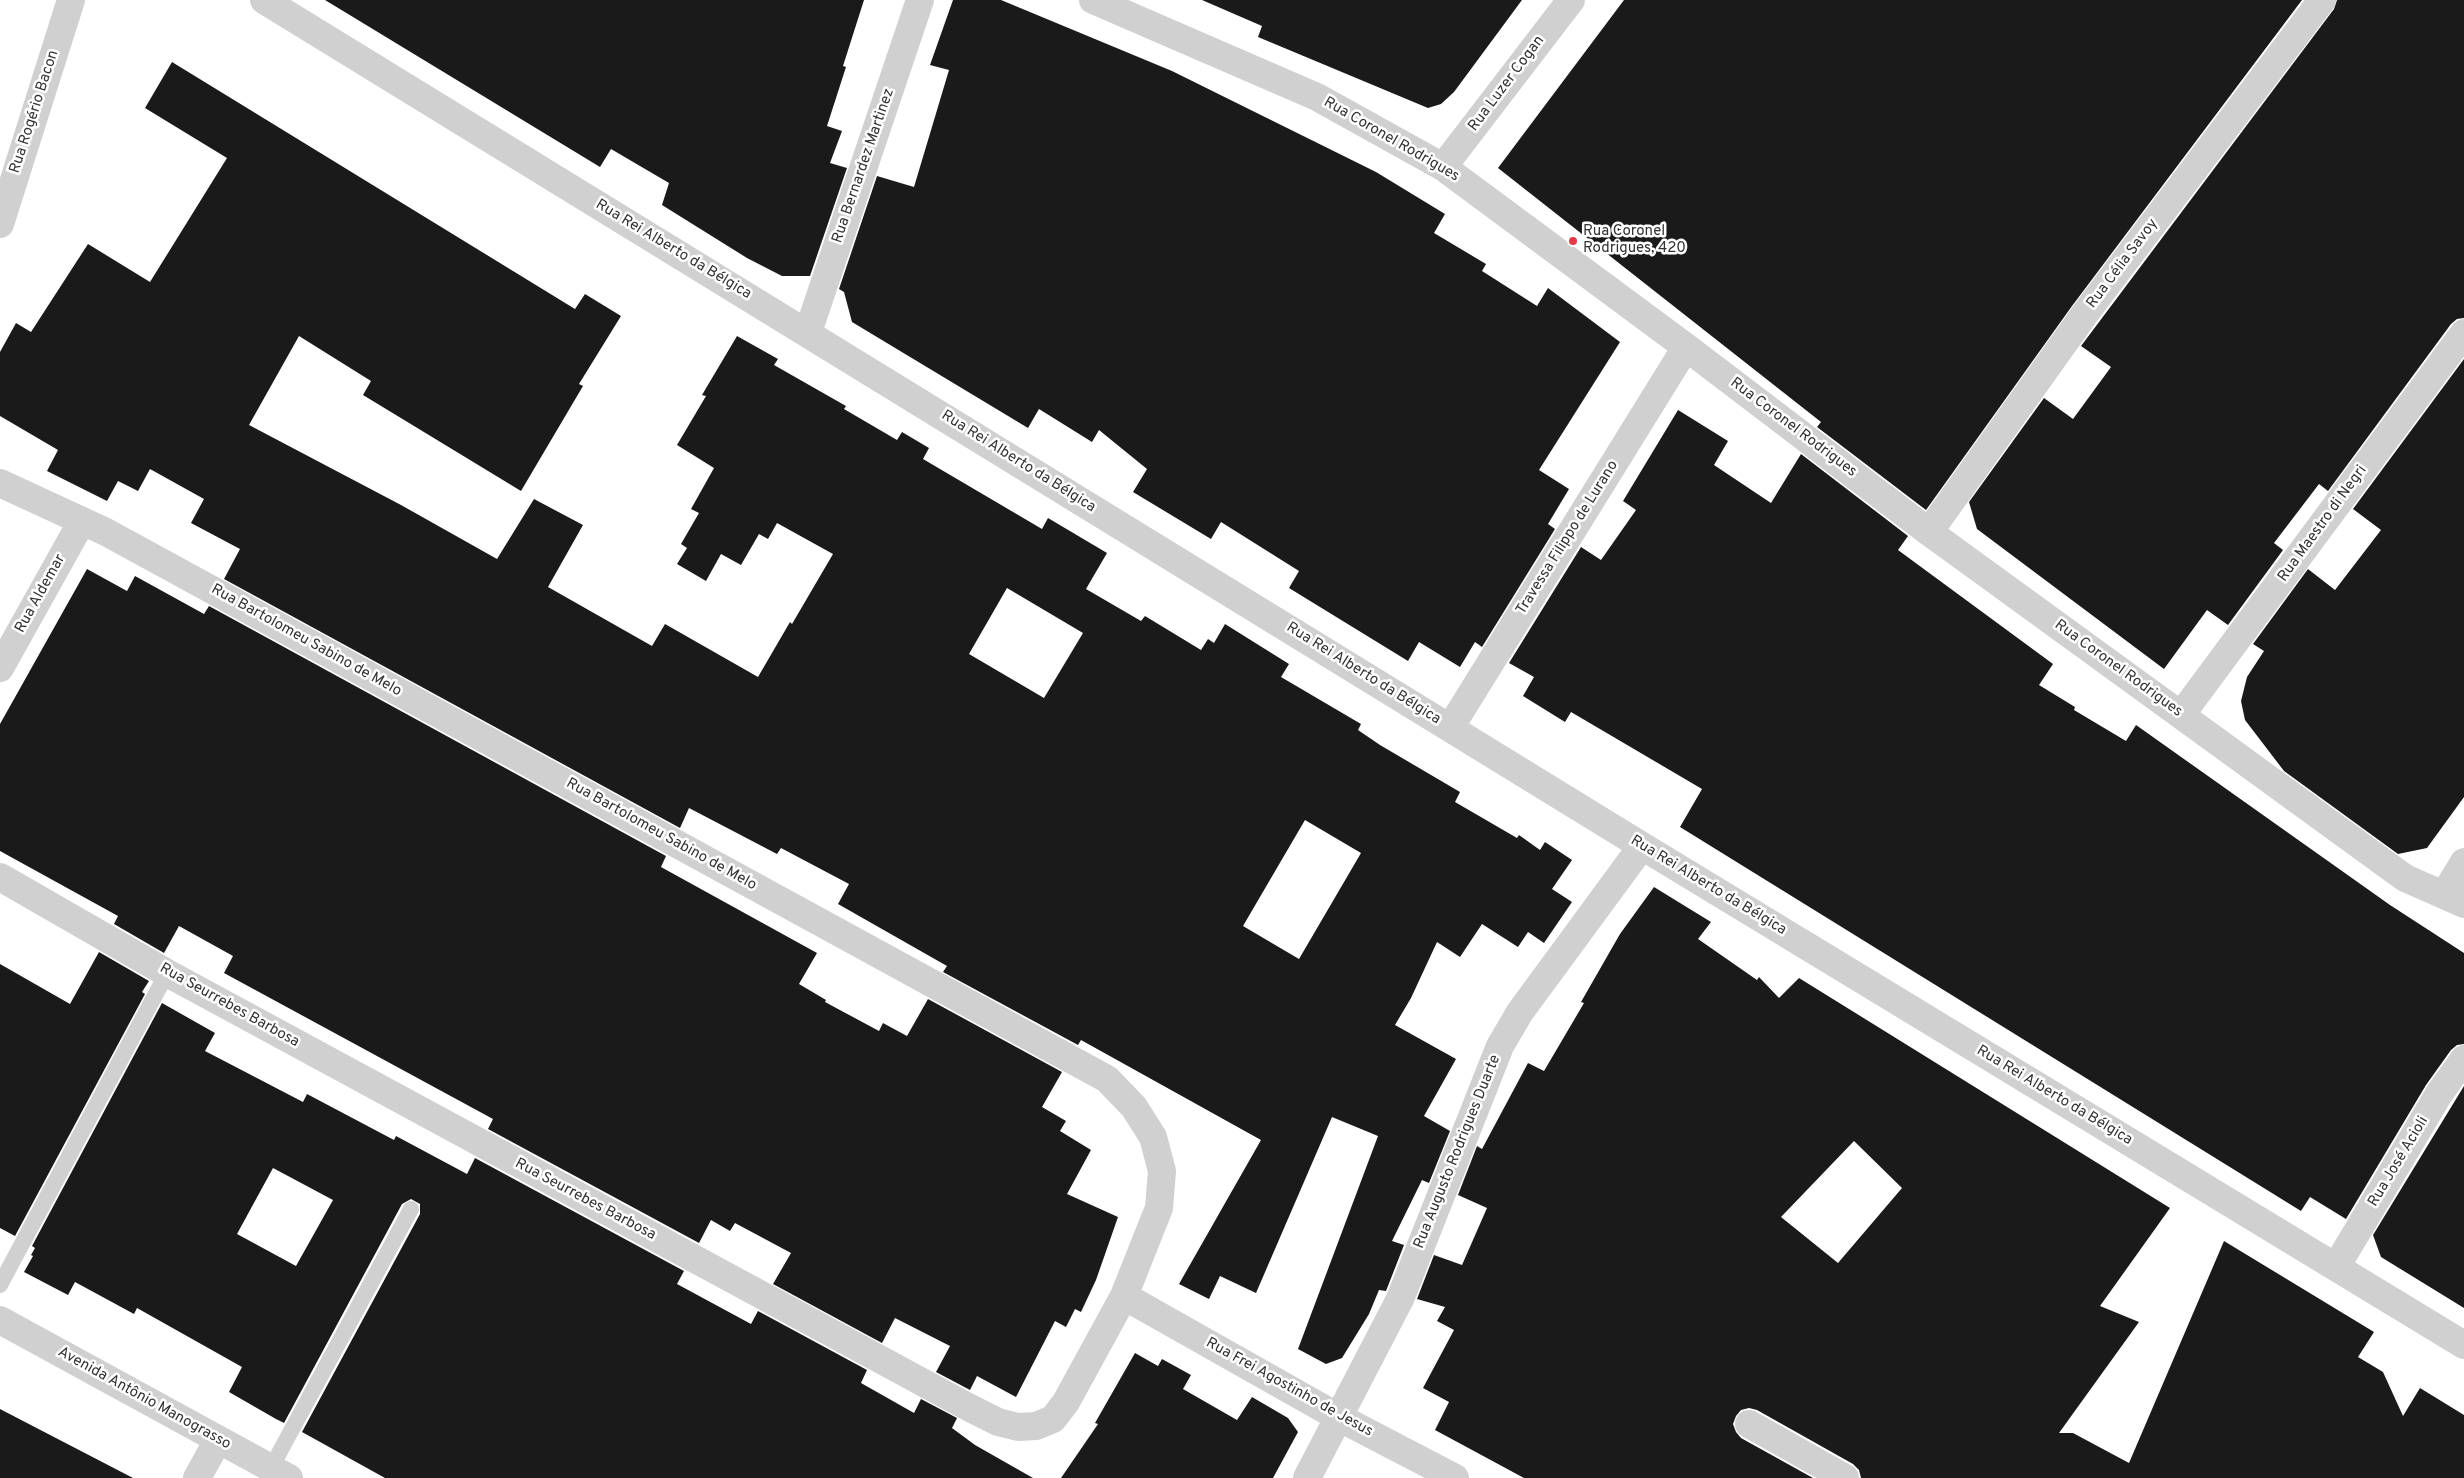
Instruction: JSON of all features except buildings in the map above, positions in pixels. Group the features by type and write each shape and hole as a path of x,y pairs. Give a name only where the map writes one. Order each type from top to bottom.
{"street":[{"name":"Rua Rogério Bacon","path":"0,224 71,0"},
{"name":"Rua Rei Alberto da Bélgica","path":"264,0 808,332 1642,846 2464,1345"},
{"name":"Rua Bernardez Martinez","path":"808,332 920,0"},
{"name":"Rua Coronel Rodrigues","path":"1093,0 1317,97 1444,167 1686,347 1929,532 2181,716 2405,878 2454,900"},
{"name":"Rua Luzer Cogan","path":"1444,167 1571,0"},
{"name":"Rua Célia Savoy","path":"1929,532 2084,315 2322,0"},
{"name":"Rua Maestro di Negri","path":"2181,716 2464,333"},
{"name":"Travessa Filippo de Lurano","path":"1450,728 1686,347"},
{"name":"Rua Bartolomeu Sabino de Melo","path":"0,483 115,536 1107,1079 1134,1107 1154,1137 1162,1171 1159,1208 1124,1296"},
{"name":"Rua Aldemar","path":"0,668 82,521"},
{"name":"Rua Augusto Rodrigues Duarte","path":"1308,1478 1400,1299 1500,1046 1520,1012 1642,846"},
{"path":"2454,900 2464,862"},
{"name":"Rua Seurrebes Barbosa","path":"0,877 167,973 998,1422 1018,1427 1036,1426 1053,1419 1066,1402 1124,1296"},
{"name":"Rua José Acioli","path":"2336,1267 2439,1094 2464,1059"},
{"name":"Rua Frei Agostinho de Jesus","path":"1124,1296 1340,1418 1455,1478"},
{"name":"Avenida Antônio Manograsso","path":"0,1320 280,1473"},
{"path":"1749,1424 1845,1478"},
{"path":"197,1478 218,1440"}],"lane":[{"path":"0,1285 167,973"},
{"path":"280,1473 411,1209"}],"place":[{"name":"Rua Coronel Rodrigues, 420","path":"1573,241"}]}
